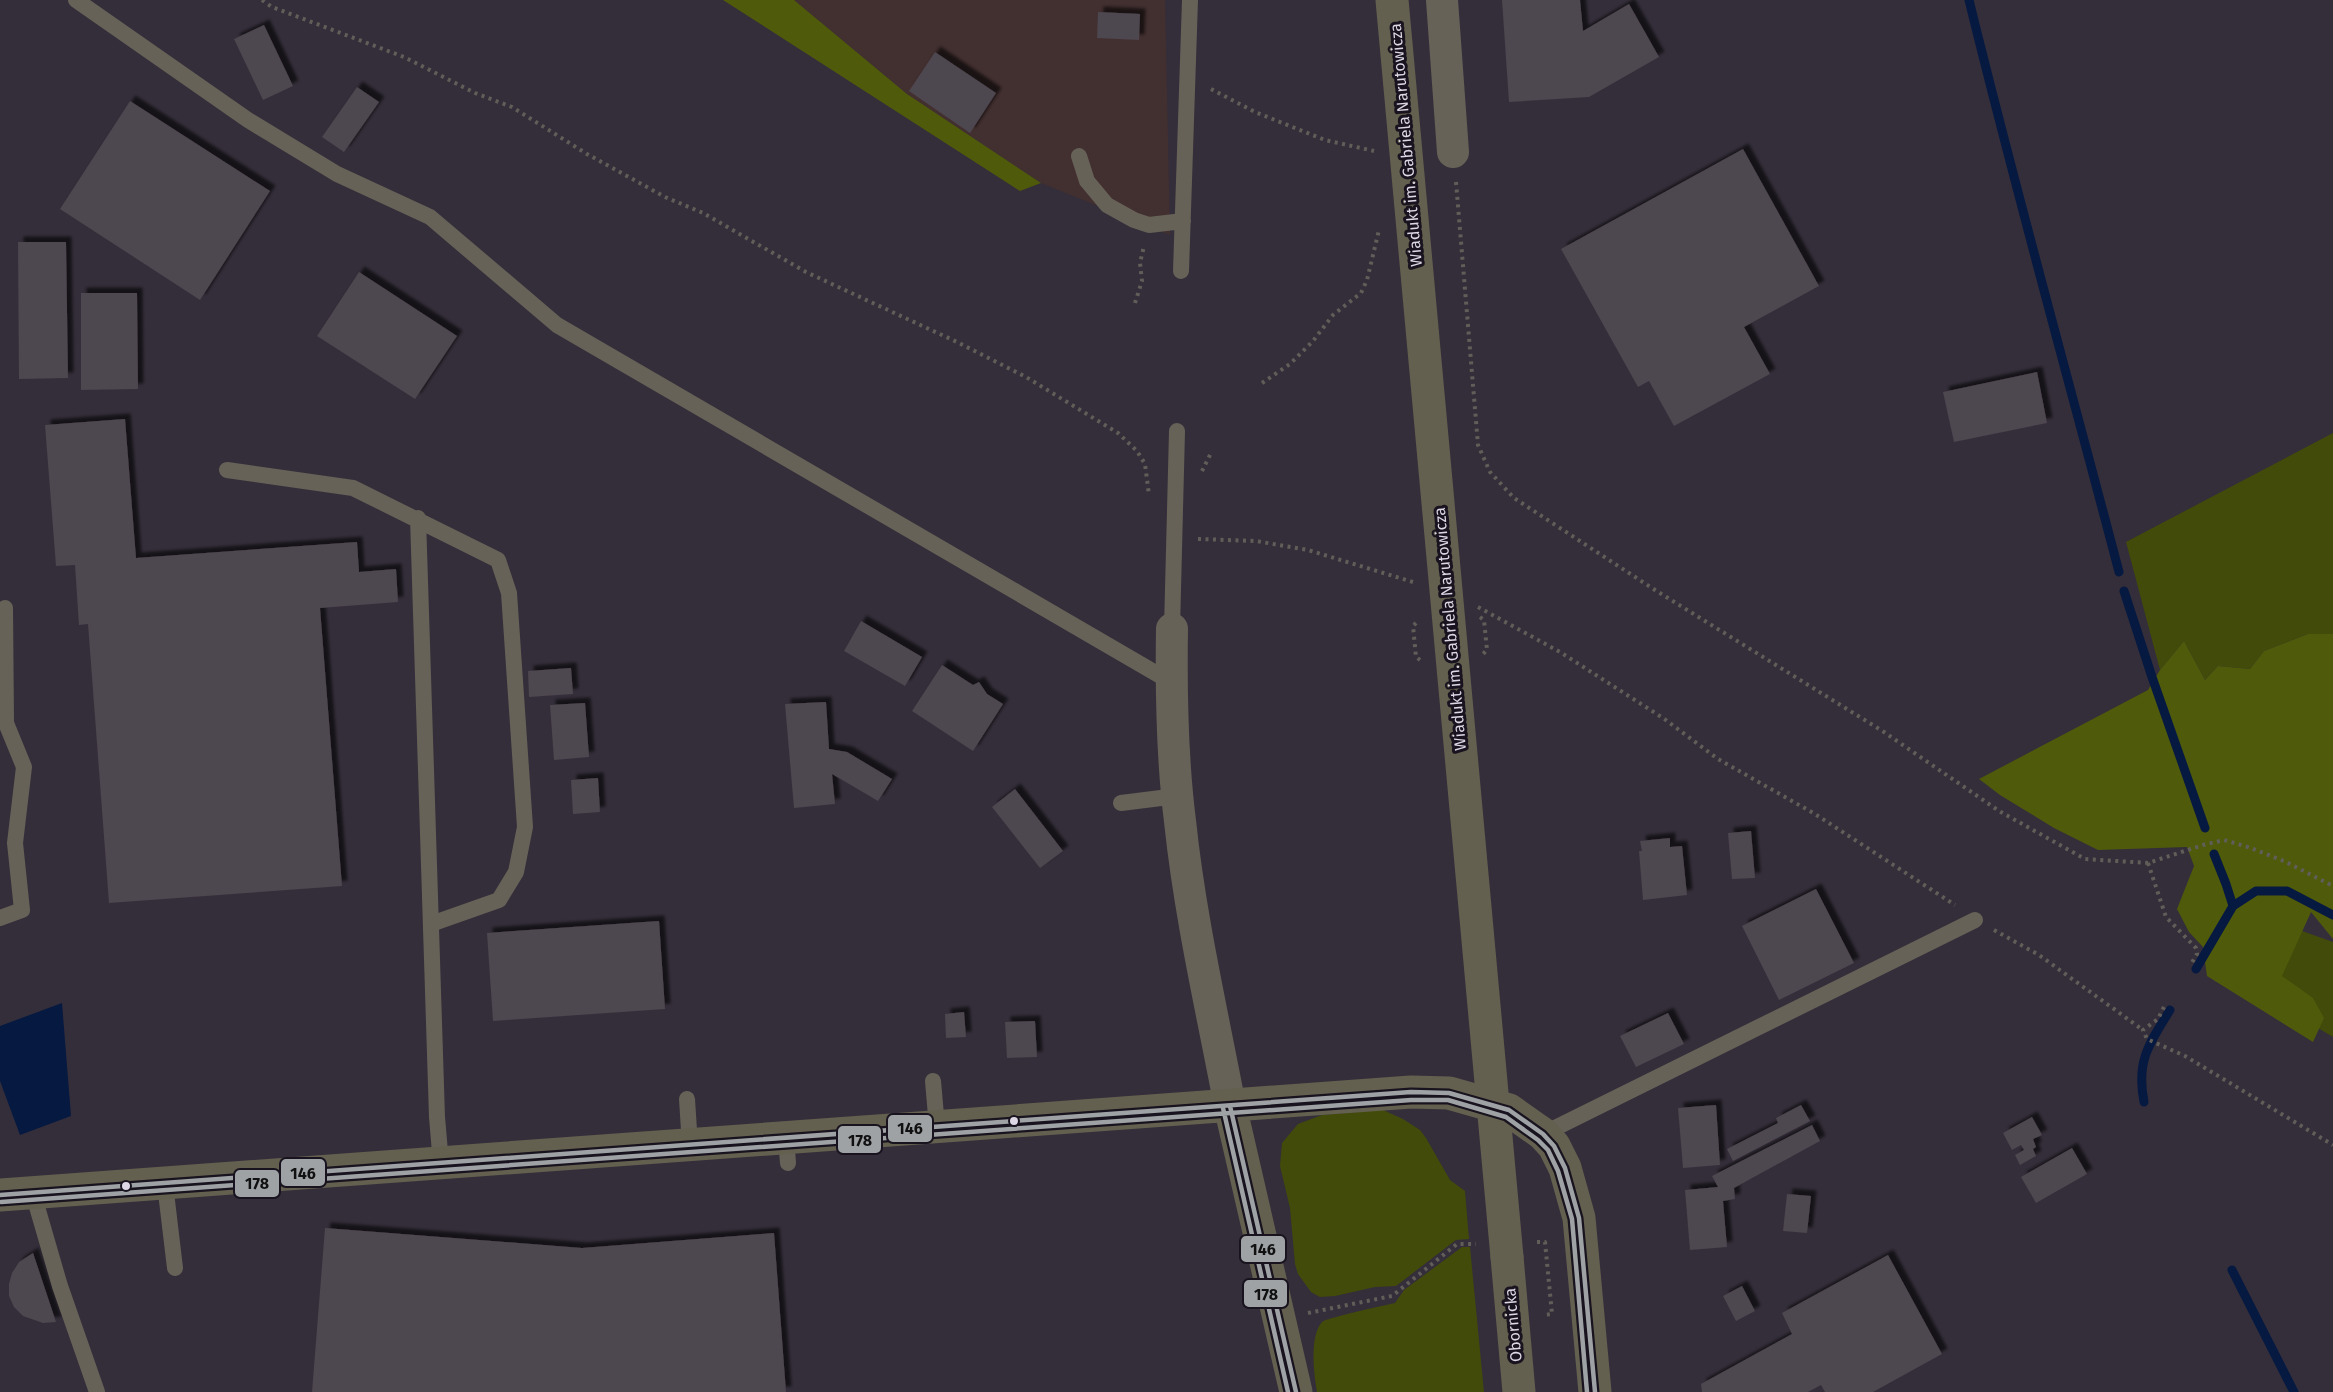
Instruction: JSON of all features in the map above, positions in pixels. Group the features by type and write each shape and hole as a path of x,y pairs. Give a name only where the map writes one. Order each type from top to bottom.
{"street":[{"name":"Wiadukt im. Gabriela Narutowicza","path":"1392,0 1507,1248"},
{"path":"1443,0 1453,152"},
{"path":"1172,629 1171,682 1178,796 1191,901 1230,1106 1296,1392"},
{"path":"0,1195 690,1146 787,1151 937,1127 1411,1092 1449,1093 1509,1110 1544,1134 1554,1146 1565,1168 1579,1218 1595,1392"},
{"name":"Obornicka","path":"1507,1248 1519,1392"}],"lane":[{"path":"76,0 248,120 337,174 430,217 557,325 1171,682"},
{"path":"1181,272 1190,0"},
{"path":"1079,156 1087,181 1107,205 1134,220 1149,225 1183,221"},
{"path":"1172,629 1176,431"},
{"path":"227,470 353,488 418,518 498,560 509,593 525,827 516,872 499,900 431,924"},
{"path":"418,518 437,1117 441,1164"},
{"path":"993,596 1008,587"},
{"path":"0,918 22,910 15,843 24,767 6,723 5,608"},
{"path":"1121,802 1178,796"},
{"path":"1544,1134 1975,920"},
{"path":"933,1081 937,1127"},
{"path":"687,1099 690,1146"},
{"path":"165,1184 175,1268"},
{"path":"33,1193 60,1286 97,1392"}],"path":[{"path":"262,0 272,7 404,57 475,93 512,107 587,154 665,197 703,213 806,272 957,342 1026,377 1118,433 1137,451 1145,464 1150,511 1155,522 1173,538 1256,541 1308,550 1422,586"},
{"path":"1188,76 1265,116 1325,140 1376,151"},
{"path":"1453,152 1478,445 1490,472 1514,498 1655,590 1884,732 1999,811 2085,859 2148,863 2224,840 2284,861 2333,886"},
{"path":"1262,383 1290,364 1313,341 1333,315 1361,293 1367,280 1381,224"},
{"path":"1135,303 1142,281 1140,263 1149,225"},
{"path":"1473,604 1560,652 1663,718 1718,759 1815,814 1947,899 1975,920 2040,955 2143,1030 2147,1039 2185,1056 2333,1145"},
{"path":"2148,863 2166,917 2196,948 2197,954 2190,966"},
{"path":"2143,1030 2158,1019 2164,1007"},
{"path":"1304,1314 1392,1296 1457,1244 1507,1248 1545,1242 1552,1314 1540,1315"}],"shaded area":[{"path":"794,0 1165,0 1170,235 1041,183 907,94"}],"green space":[{"path":"723,0 794,0 907,94 1041,183 1020,191"},
{"path":"2333,433 2333,634 2308,634 2264,651 2250,669 2218,666 2205,680 2184,641 2160,670 2126,542"},
{"path":"2308,634 2333,634 2333,939 2311,912 2282,976 2313,998 2324,1018 2313,1042 2207,976 2203,947 2189,932 2177,909 2194,866 2187,847 2098,850 2054,828 2000,795 1979,779 2148,690 2160,670 2184,641 2205,680 2218,666 2250,669 2264,651"},
{"path":"2285,925 2333,942 2333,1037 2250,987"},
{"path":"1383,1110 1420,1130 1450,1180 1465,1191 1469,1239 1456,1240 1396,1286 1375,1287 1320,1297 1311,1292 1298,1274 1295,1264 1290,1208 1280,1166 1282,1143 1298,1124 1322,1115"},
{"path":"1462,1247 1470,1247 1484,1392 1317,1392 1314,1346 1315,1337 1322,1322 1395,1303 1404,1290"}],"water":[{"path":"62,1003 71,1116 20,1135 0,1081 0,1026"}],"building":[{"path":"1502,0 1580,0 1583,31 1629,4 1659,57 1589,97 1509,102"},
{"path":"1098,12 1140,14 1139,40 1097,38"},
{"path":"264,25 293,86 263,100 234,39"},
{"path":"935,52 996,93 970,133 909,91"},
{"path":"357,87 379,102 344,152 322,137"},
{"path":"130,101 270,191 200,300 60,209"},
{"path":"1743,149 1819,286 1744,327 1770,374 1674,426 1649,381 1638,387 1561,249"},
{"path":"18,242 66,242 68,378 19,379"},
{"path":"359,272 457,336 415,399 317,336"},
{"path":"81,293 137,293 138,389 81,390"},
{"path":"2037,372 2047,423 1954,442 1943,392"},
{"path":"125,419 136,558 357,542 359,572 396,569 398,602 320,608 342,886 109,903 88,624 79,625 75,565 56,566 45,425"},
{"path":"861,621 922,657 905,686 844,651"},
{"path":"942,665 973,685 979,682 987,694 1003,704 973,751 912,711"},
{"path":"571,668 573,694 529,697 528,671"},
{"path":"826,702 829,749 847,752 892,779 878,801 832,774 835,804 794,808 785,704"},
{"path":"585,703 589,757 554,760 550,705"},
{"path":"598,778 600,812 573,814 571,780"},
{"path":"1015,789 1063,851 1040,868 992,807"},
{"path":"1751,831 1755,878 1732,879 1728,833"},
{"path":"1670,838 1670,847 1682,846 1687,895 1643,900 1640,841"},
{"path":"1816,889 1854,963 1779,1000 1742,926"},
{"path":"659,921 665,1009 493,1021 487,933"},
{"path":"964,1012 966,1037 946,1038 945,1014"},
{"path":"1668,1013 1684,1044 1636,1067 1620,1036"},
{"path":"1035,1021 1037,1057 1007,1058 1005,1022"},
{"path":"1716,1105 1720,1165 1683,1168 1678,1108"},
{"path":"1801,1105 1810,1121 1733,1161 1727,1149 1778,1123 1776,1118"},
{"path":"2032,1117 2042,1135 2033,1139 2036,1156 2020,1165 2015,1155 2024,1150 2021,1145 2012,1150 2003,1133"},
{"path":"1812,1125 1820,1141 1734,1188 1735,1199 1723,1201 1727,1247 1690,1250 1685,1190 1718,1187 1712,1176"},
{"path":"2072,1148 2087,1174 2036,1203 2021,1177"},
{"path":"1787,1194 1811,1196 1807,1233 1783,1231"},
{"path":"325,1228 582,1248 774,1233 786,1392 312,1392"},
{"path":"33,1253 56,1322 43,1323 23,1316 14,1307 9,1296 12,1273 19,1262"},
{"path":"1888,1255 1942,1354 1873,1392 1825,1392 1821,1385 1808,1392 1702,1392 1701,1384 1792,1334 1782,1313"},
{"path":"1742,1286 1755,1311 1736,1321 1723,1296"}],"waterway":[{"path":"1969,0 2119,572"},
{"path":"2124,591 2205,828"},
{"path":"2196,969 2233,906 2214,854"},
{"path":"2233,906 2256,891 2287,891 2333,915"},
{"path":"2144,1102 2142,1075 2146,1053 2170,1010"},
{"path":"2232,1270 2294,1392"}],"transit line":[{"name":"146","path":"0,1195 1411,1092 1449,1093 1509,1110 1543,1134 1554,1146 1565,1168 1579,1218 1595,1392"},
{"name":"178","path":"1,1202 1411,1100 1448,1100 1506,1117 1548,1150 1558,1171 1572,1219 1587,1392"},
{"name":"146","path":"1230,1106 1296,1392"},
{"name":"178","path":"1223,1108 1288,1392"}]}
